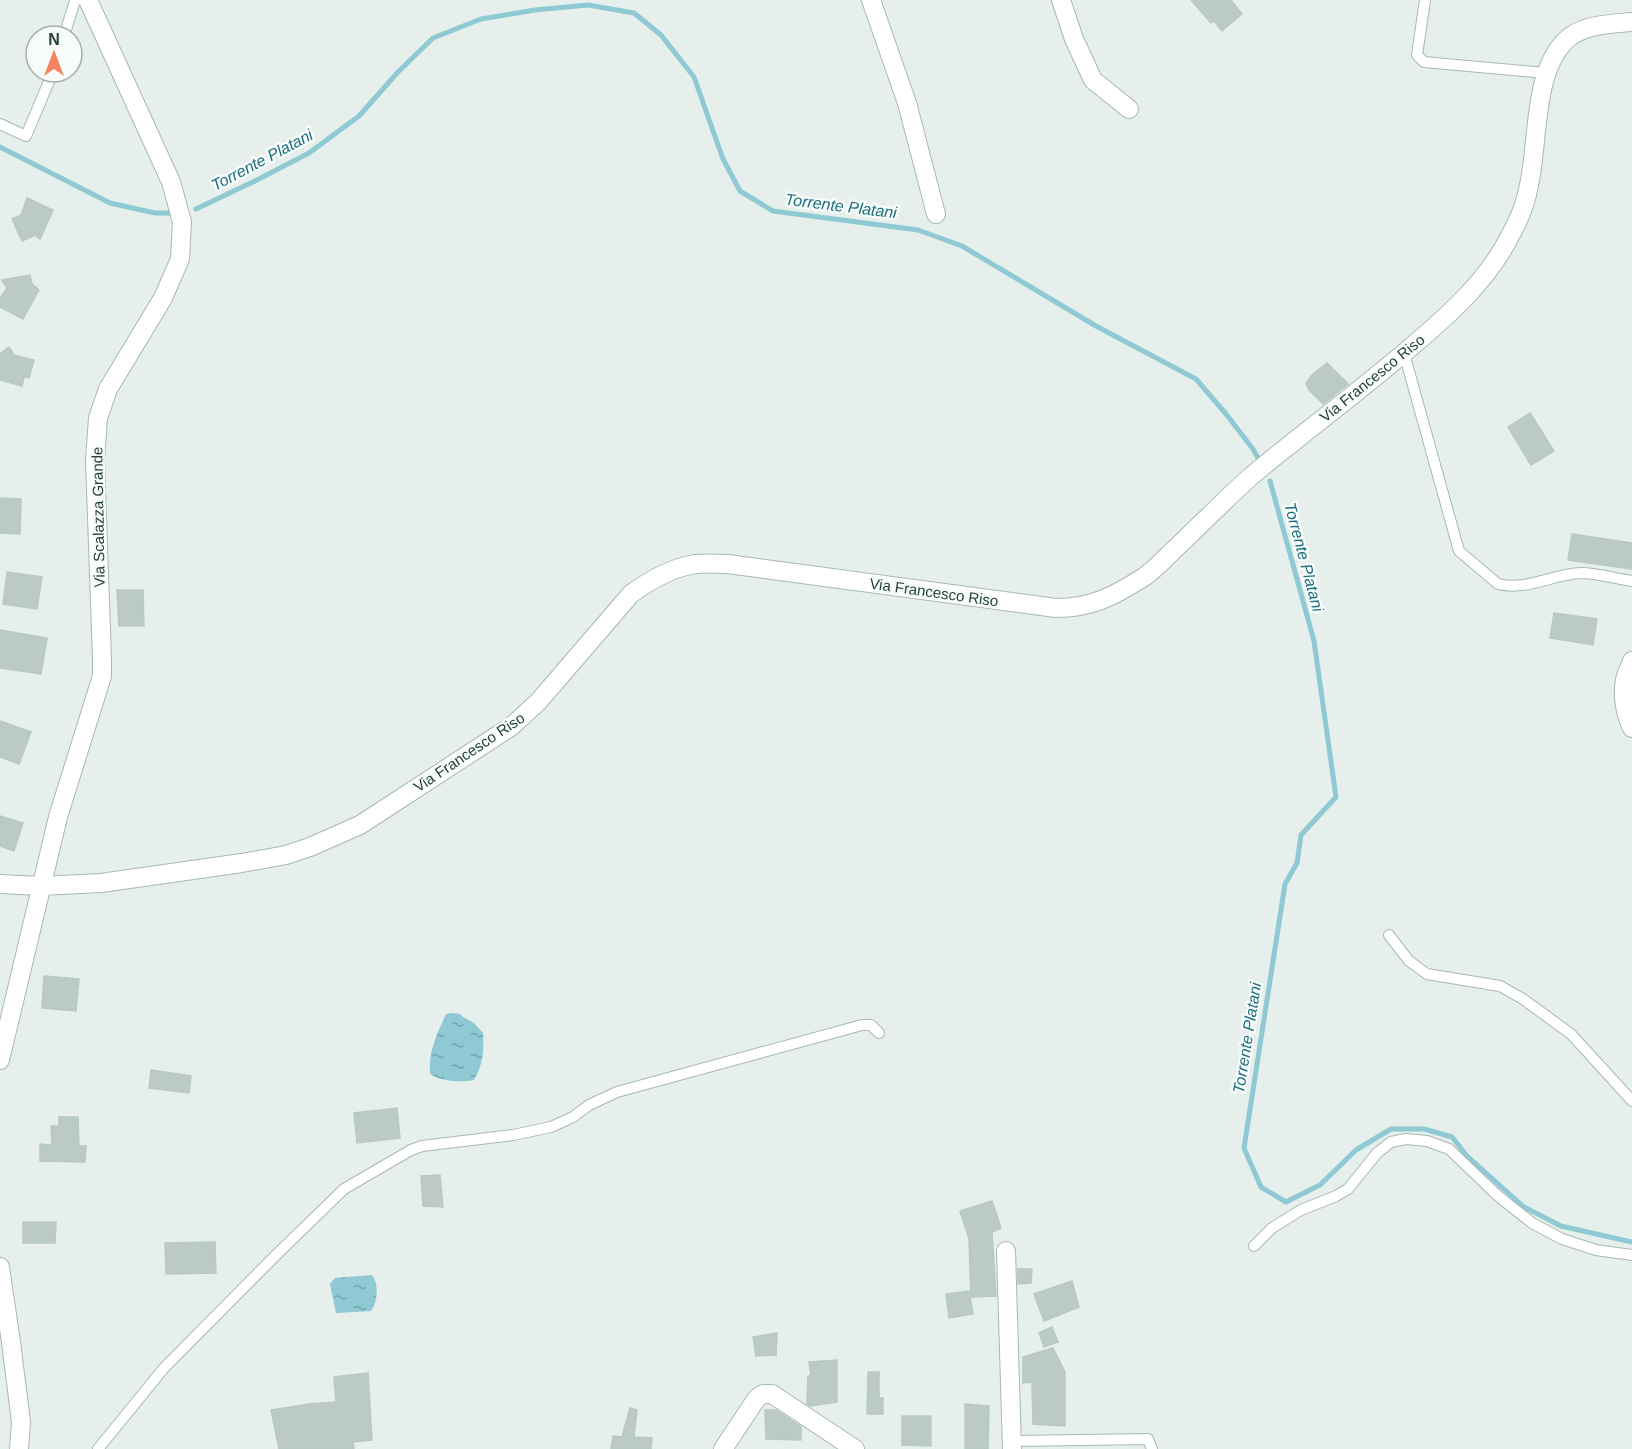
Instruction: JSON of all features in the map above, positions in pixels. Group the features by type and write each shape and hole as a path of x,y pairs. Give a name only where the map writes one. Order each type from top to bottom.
{"street":[{"name":"Via Scalazza Grande","path":"0,1060 58,817 102,676 95,460 98,418 108,389 163,298 180,259 182,238 183,222 171,182 88,0"},
{"path":"871,0 907,103 936,214"},
{"path":"1061,0 1074,39 1093,80 1129,109"},
{"name":"Via Francesco Riso","path":"0,884 41,886 101,883 242,863 310,847 360,825 512,726 538,702 631,594 642,585 675,569 697,564 728,564 1056,608 1090,605 1108,598 1147,575 1251,476 1404,353 1459,304 1495,262 1521,213 1530,185 1542,84 1550,62 1570,36 1582,30 1632,22"},
{"path":"1631,666 1625,680 1625,697 1627,717 1632,728"},
{"path":"1006,1251 1012,1445"},
{"path":"0,1267 21,1422 19,1449"},
{"path":"723,1449 762,1394 772,1394 855,1449"}],"lane":[{"path":"68,24 76,0"},
{"path":"1425,0 1417,55 1424,62 1546,73"},
{"path":"0,124 26,136 48,84"},
{"path":"1404,353 1459,551 1498,584 1505,586 1522,586 1583,573 1632,581"},
{"path":"1389,935 1409,962 1427,974 1500,986 1523,999 1571,1034 1632,1101"},
{"path":"98,1449 164,1368 344,1189 411,1150 422,1146 513,1135 551,1127 617,1092 862,1025 872,1025 879,1034"},
{"path":"1254,1246 1272,1228 1301,1210 1348,1189 1377,1153 1391,1142 1406,1139 1427,1141 1449,1149 1498,1196 1532,1223 1562,1239 1596,1250 1632,1255"},
{"path":"1012,1445 1148,1439 1152,1449"}],"water":[{"path":"446,1014 460,1014 474,1023 483,1033 482,1057 474,1080 451,1081 430,1074 430,1058 436,1036"},
{"path":"372,1275 377,1293 371,1311 336,1313 330,1284 335,1278"}],"building":[{"path":"1191,0 1231,0 1242,14 1222,31 1214,21 1211,23"},
{"path":"27,198 53,210 40,239 35,235 22,241 12,219 21,215"},
{"path":"30,275 32,284 39,290 23,319 0,307 0,298 7,288 2,280"},
{"path":"9,347 14,355 34,360 29,378 24,377 22,386 0,380 0,354"},
{"path":"1327,363 1348,384 1323,404 1309,390 1306,383"},
{"path":"1530,413 1554,451 1531,465 1508,427"},
{"path":"0,498 21,499 20,534 0,533"},
{"path":"1572,534 1632,543 1632,569 1568,560"},
{"path":"7,572 42,577 37,609 3,604"},
{"path":"117,590 143,590 144,626 119,626"},
{"path":"1554,613 1597,619 1593,645 1550,638"},
{"path":"0,630 47,638 41,674 0,668"},
{"path":"0,721 31,732 19,764 0,757"},
{"path":"0,816 23,823 14,851 0,846"},
{"path":"44,976 79,979 76,1011 42,1008"},
{"path":"151,1070 191,1076 189,1093 149,1088"},
{"path":"397,1108 400,1138 357,1143 354,1113"},
{"path":"59,1117 78,1117 79,1146 86,1146 85,1162 40,1161 40,1144 52,1145 51,1126 59,1126"},
{"path":"440,1175 443,1207 423,1206 421,1176"},
{"path":"992,1201 1001,1228 992,1232 996,1296 971,1297 969,1239 960,1211"},
{"path":"23,1222 56,1222 55,1243 23,1243"},
{"path":"215,1242 216,1273 166,1274 165,1243"},
{"path":"1018,1269 1032,1269 1031,1283 1018,1284"},
{"path":"1072,1281 1079,1307 1044,1321 1034,1294"},
{"path":"969,1291 973,1314 949,1318 946,1294"},
{"path":"1052,1327 1058,1342 1044,1347 1039,1333"},
{"path":"777,1333 776,1355 756,1356 753,1337"},
{"path":"1053,1348 1065,1372 1065,1426 1033,1424 1032,1382 1023,1383 1023,1357"},
{"path":"837,1360 837,1402 810,1406 807,1404 808,1376 811,1376 809,1362"},
{"path":"868,1372 879,1372 879,1398 883,1398 883,1414 867,1414"},
{"path":"368,1373 372,1440 353,1442 354,1449 279,1449 271,1410 336,1402 334,1377"},
{"path":"965,1404 989,1406 988,1449 965,1449"},
{"path":"630,1408 637,1410 634,1437 652,1438 651,1449 611,1449 613,1436 622,1437"},
{"path":"765,1410 776,1410 801,1427 801,1440 766,1439"},
{"path":"902,1416 931,1416 931,1446 902,1445"}],"waterway":[{"name":"Torrente Platani","path":"196,209 309,153 359,116 398,72 433,38 481,19 535,10 588,5 634,13 661,35 694,77 723,159 740,191 773,211 918,230 962,246 1096,326 1196,379 1226,414 1258,458"},
{"path":"0,147 110,203 155,213 170,213"},
{"name":"Torrente Platani","path":"1270,481 1314,641 1336,797 1301,835 1297,863 1285,884 1244,1148 1261,1187 1286,1202 1320,1185 1356,1150 1391,1129 1424,1129 1452,1137 1467,1156 1524,1207 1561,1226 1632,1242"}]}
